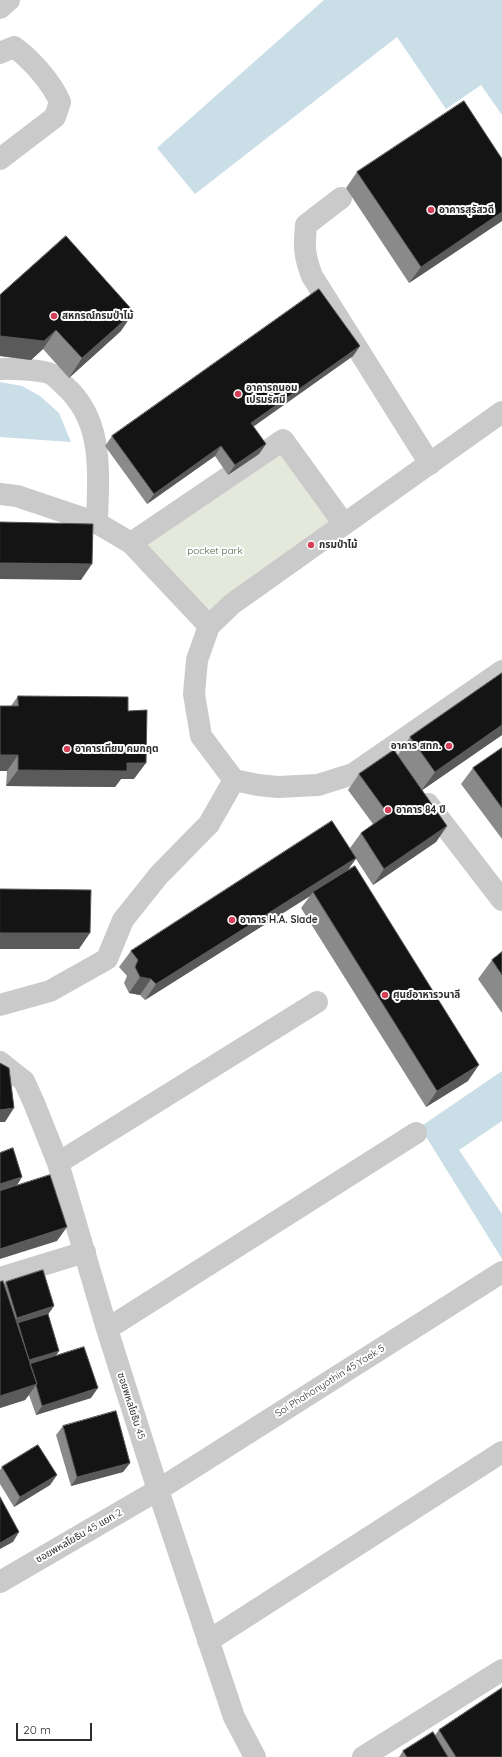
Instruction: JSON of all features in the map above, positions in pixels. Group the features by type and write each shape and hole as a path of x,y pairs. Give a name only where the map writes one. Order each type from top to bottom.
{"street":[{"path":"0,8 9,0"},
{"path":"0,53 14,47 23,53 55,90 60,102 55,117 0,160"},
{"path":"341,198 306,225 304,249 307,262 312,276 430,464"},
{"path":"0,369 11,368 51,374 76,396 90,422 95,441 98,463 97,523"},
{"path":"502,412 232,604 209,626 197,660 194,694 201,736 234,780 271,786 318,785 353,774 502,671"},
{"path":"131,543 283,440 344,524"},
{"path":"0,494 17,496 97,523 131,543 209,626"},
{"path":"387,751 401,769"},
{"path":"0,1005 50,991 107,959 123,920 159,875 209,824 234,780"},
{"path":"416,788 502,900"},
{"path":"58,1163 317,1002"},
{"name":"ซอยพหลโยธิน 45","path":"0,1062 24,1081 58,1163 107,1329 208,1641 234,1717 255,1757"},
{"path":"107,1329 416,1132"},
{"path":"0,1278 85,1252"},
{"name":"Soi Phahonyothin 45 Yaek 5","path":"158,1490 502,1272"},
{"path":"208,1641 502,1452"},
{"name":"ซอยพหลโยธิน 45 แยก 2","path":"0,1582 158,1490"},
{"path":"363,1757 502,1670"}],"green space":[{"name":"pocket park","path":"283,440 344,524 209,626 131,543"}],"water":[{"path":"324,0 502,0 502,115 481,85 446,109 397,37 195,194 157,148"},
{"path":"0,382 22,386 40,396 59,413 71,442 0,437"},
{"path":"502,1071 502,1121 459,1150 502,1214 502,1259 420,1127"}],"building":[{"name":"อาคารสุรัสวดี","path":"464,101 502,159 502,212 421,267 357,172"},
{"name":"สหกรณ์กรมป่าไม้","path":"66,236 134,312 82,358 56,330 44,341 0,336 0,295"},
{"name":"อาคารถนอม เปรมรัศมี","path":"319,289 360,346 251,423 266,444 235,465 221,446 154,494 112,436"},
{"path":"0,522 93,524 92,564 0,563"},
{"name":"อาคาร สทก.","path":"502,673 502,725 435,772 410,737"},
{"name":"อาคารเทียม คมกฤต","path":"18,696 128,697 128,711 147,710 146,763 127,763 127,771 18,770 18,755 0,755 0,706 18,706"},
{"path":"502,748 502,808 473,768"},
{"name":"อาคาร 84 ปี","path":"394,750 447,826 384,869 361,833 388,814 359,774"},
{"name":"อาคาร H.A. Slade","path":"332,821 356,858 156,984 151,979 140,977 135,967 138,960 131,951"},
{"name":"ศูนย์อาหารวนาลี","path":"355,866 479,1065 437,1091 313,892"},
{"path":"0,889 91,890 90,933 0,933"},
{"path":"502,952 502,975 492,960"},
{"path":"0,1063 9,1068 14,1108 0,1110"},
{"path":"13,1148 22,1177 0,1184 0,1153"},
{"path":"50,1175 67,1227 0,1249 0,1191"},
{"path":"43,1270 54,1306 17,1318 6,1282"},
{"path":"3,1281 37,1384 0,1396 0,1282"},
{"path":"48,1314 59,1351 29,1360 18,1323"},
{"path":"84,1347 98,1388 42,1406 37,1384 30,1364"},
{"path":"116,1411 130,1463 77,1477 63,1426"},
{"path":"38,1445 57,1475 20,1497 2,1467"},
{"path":"0,1497 19,1532 0,1543"},
{"path":"502,1688 502,1757 456,1757 439,1730"},
{"path":"433,1732 448,1757 407,1757 403,1751"}],"place":[{"name":"อาคารสุรัสวดี","path":"431,210"},
{"name":"สหกรณ์กรมป่าไม้","path":"54,316"},
{"name":"อาคารถนอม เปรมรัศมี","path":"238,394"},
{"name":"กรมป่าไม้","path":"311,545"},
{"name":"อาคาร สทก.","path":"449,746"},
{"name":"อาคารเทียม คมกฤต","path":"67,749"},
{"name":"อาคาร 84 ปี","path":"388,810"},
{"name":"อาคาร H.A. Slade","path":"232,920"},
{"name":"ศูนย์อาหารวนาลี","path":"385,995"}]}
